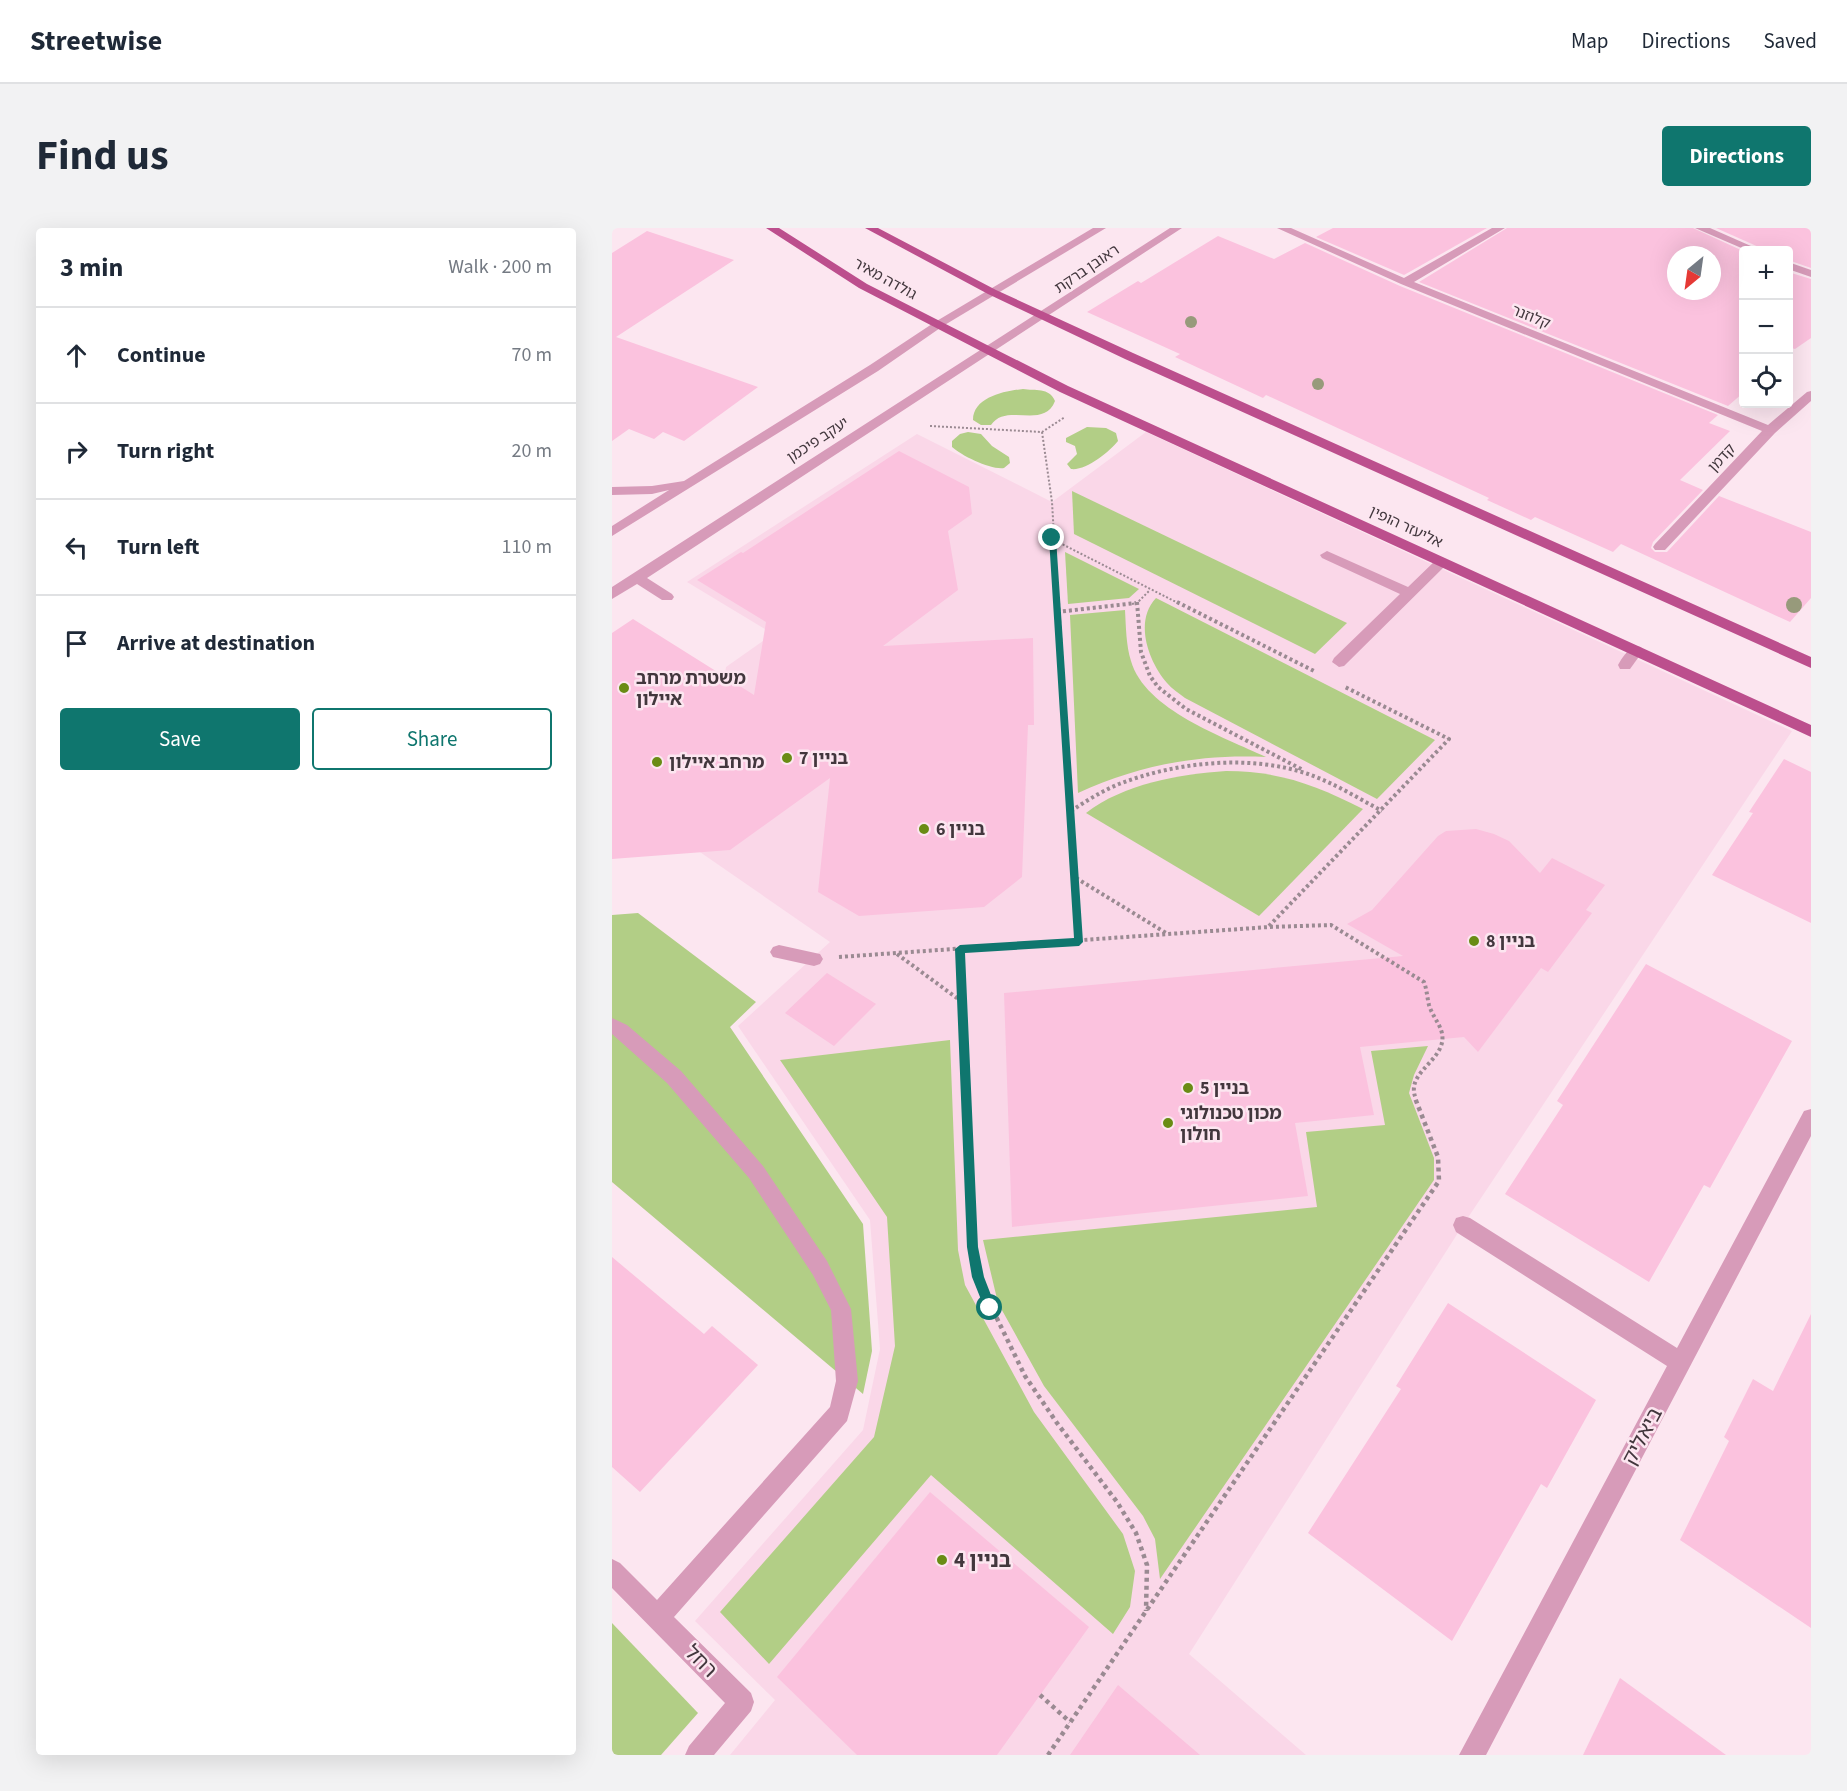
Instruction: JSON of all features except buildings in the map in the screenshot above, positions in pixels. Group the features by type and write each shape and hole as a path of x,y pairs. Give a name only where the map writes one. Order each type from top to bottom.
{"main road":[{"name":"גולדה מאיר","path":"771,228 863,286 989,351"},
{"path":"870,228 1043,316 1811,663"},
{"name":"אליעזר הופין","path":"989,351 1064,389 1811,731"}],"street":[{"name":"ראובן ברקת","path":"992,292 1101,228"},
{"name":"ראובן ברקת","path":"1043,316 1177,228"},
{"name":"קלוזנר","path":"1282,228 1405,282 1770,430"},
{"path":"1405,282 1500,228"},
{"path":"1700,228 1744,246"},
{"path":"1793,267 1811,274"},
{"name":"יעקב פיכמן","path":"612,532 992,292"},
{"name":"יעקב פיכמן","path":"612,594 921,392 1043,316"},
{"name":"קדמן","path":"1660,547 1770,430 1811,395"},
{"path":"612,491 652,490 675,486 699,478"},
{"path":"1327,555 1409,593"},
{"path":"1339,662 1442,562"},
{"path":"637,578 668,597"},
{"path":"1625,665 1636,651"},
{"path":"779,952 814,959"},
{"path":"612,1026 621,1030 674,1077 756,1172 820,1268 841,1309 847,1381 839,1413 658,1617"},
{"name":"ביאליק","path":"1472,1755 1811,1117"},
{"path":"1463,1225 1681,1363"},
{"name":"רחל","path":"612,1571 742,1702 698,1755"}],"path":[{"path":"930,426 1042,432 1052,502 1052,538 1079,942"},
{"path":"1052,538 1321,675"},
{"path":"1057,612 1136,603 1151,590"},
{"path":"1136,603 1143,666 1150,679 1160,690 1186,709 1382,810"},
{"path":"1269,927 1449,739 1343,686"},
{"path":"1071,811 1095,795 1119,784 1183,769 1253,764 1279,766 1312,775"},
{"path":"1075,877 1167,934"},
{"path":"814,959 1269,927 1331,925 1424,982 1429,1006 1442,1032 1441,1046 1417,1077 1413,1093 1438,1157 1439,1181 1048,1755"},
{"path":"960,949 972,1247 978,1277 990,1308 1038,1396 1134,1526 1147,1565 1146,1612"},
{"path":"896,954 962,1001"},
{"path":"1040,1695 1071,1722"}],"shaded area":[{"name":"מכון טכנולוגי חולון","path":"1146,432 1792,731 1463,1225 1189,1654 1306,1755 730,1755 775,1700 695,1621 863,1430 880,1349 870,1220 738,1026 830,942 697,850 726,667 773,634 687,582 917,434 1052,502"}],"green space":[{"path":"1023,389 1045,392 1055,401 1050,409 1042,414 1006,416 991,425 981,425 973,420 974,412 984,401 1008,391"},
{"path":"1087,427 1106,428 1116,433 1118,441 1090,464 1071,469 1067,464 1077,454 1075,446 1066,442 1066,438"},
{"path":"968,432 981,434 992,446 1009,457 1010,463 1004,468 984,465 952,447 952,441 960,434"},
{"path":"1072,491 1347,623 1315,654 1074,534"},
{"path":"1065,552 1139,589 1129,598 1068,604"},
{"path":"1156,598 1435,740 1377,799 1185,698 1171,687 1154,664 1146,641 1146,618 1149,607"},
{"path":"1125,610 1131,661 1139,678 1152,694 1188,720 1266,757 1217,757 1170,763 1124,775 1078,793 1070,615"},
{"path":"1226,771 1263,774 1297,781 1363,809 1259,916 1086,813 1117,795 1153,782"},
{"path":"638,913 756,1002 730,1027 863,1224 872,1351 863,1394 612,1182 612,915"},
{"path":"950,1040 958,1250 965,1285 1034,1412 1123,1534 1135,1571 1130,1607 1113,1634 931,1475 769,1664 720,1612 874,1437 895,1346 887,1217 780,1060"},
{"path":"1428,1046 1414,1075 1409,1093 1434,1158 1434,1180 1160,1579 1155,1539 1143,1516 1044,1386 998,1303 983,1240 1317,1207 1306,1132 1385,1125 1371,1051"},
{"path":"612,1623 698,1713 661,1755 612,1755"}],"place":[{"name":"משטרת מרחב איילון","path":"624,688"},
{"name":"בניין 7","path":"787,758"},
{"name":"מרחב איילון","path":"657,762"},
{"name":"בניין 6","path":"924,829"},
{"name":"בניין 8","path":"1474,941"},
{"name":"בניין 5","path":"1188,1088"},
{"name":"מכון טכנולוגי חולון","path":"1168,1123"},
{"name":"בניין 4","path":"942,1560"}],"route":[{"path":"990,1308 978,1277 972,1247 960,949 1079,942 1052,538"}]}
